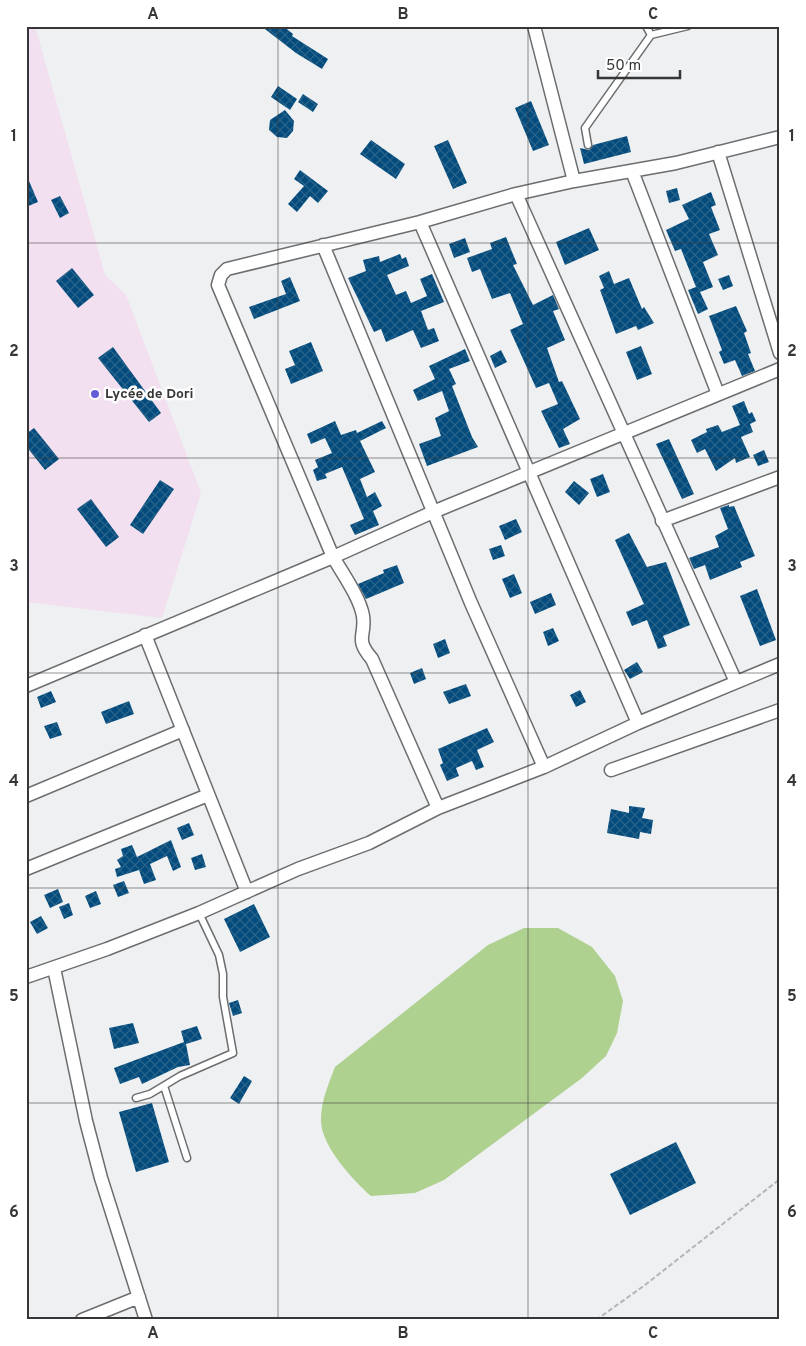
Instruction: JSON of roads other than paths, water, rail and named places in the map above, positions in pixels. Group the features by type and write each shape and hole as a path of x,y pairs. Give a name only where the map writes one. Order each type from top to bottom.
{"street":[{"path":"534,26 574,181"},
{"path":"438,808 372,659 361,642 363,616 352,589 333,557 218,285 221,275 227,270 420,222 516,194 574,181 676,163 780,137"},
{"path":"718,152 780,354"},
{"path":"632,171 718,394"},
{"path":"516,194 736,682"},
{"path":"420,222 638,723"},
{"path":"323,245 433,512 544,767"},
{"path":"26,686 145,634 333,557 433,512 780,368"},
{"path":"662,521 780,477"},
{"path":"145,634 247,892"},
{"path":"26,977 199,913 298,869 369,843 438,808 544,767 638,723 780,664"},
{"path":"611,770 780,710"},
{"path":"26,796 183,730"},
{"path":"26,869 208,795"},
{"path":"54,968 86,1120 101,1178 146,1320"},
{"path":"82,1320 139,1297"}],"lane":[{"path":"646,26 650,34"},
{"path":"588,146 585,128 650,34 688,26"},
{"path":"136,1098 150,1094 180,1076 233,1054 223,997 223,974 219,955 199,913"},
{"path":"164,1086 187,1158"}],"place":[{"name":"Lycée de Dori","path":"95,394"}]}
